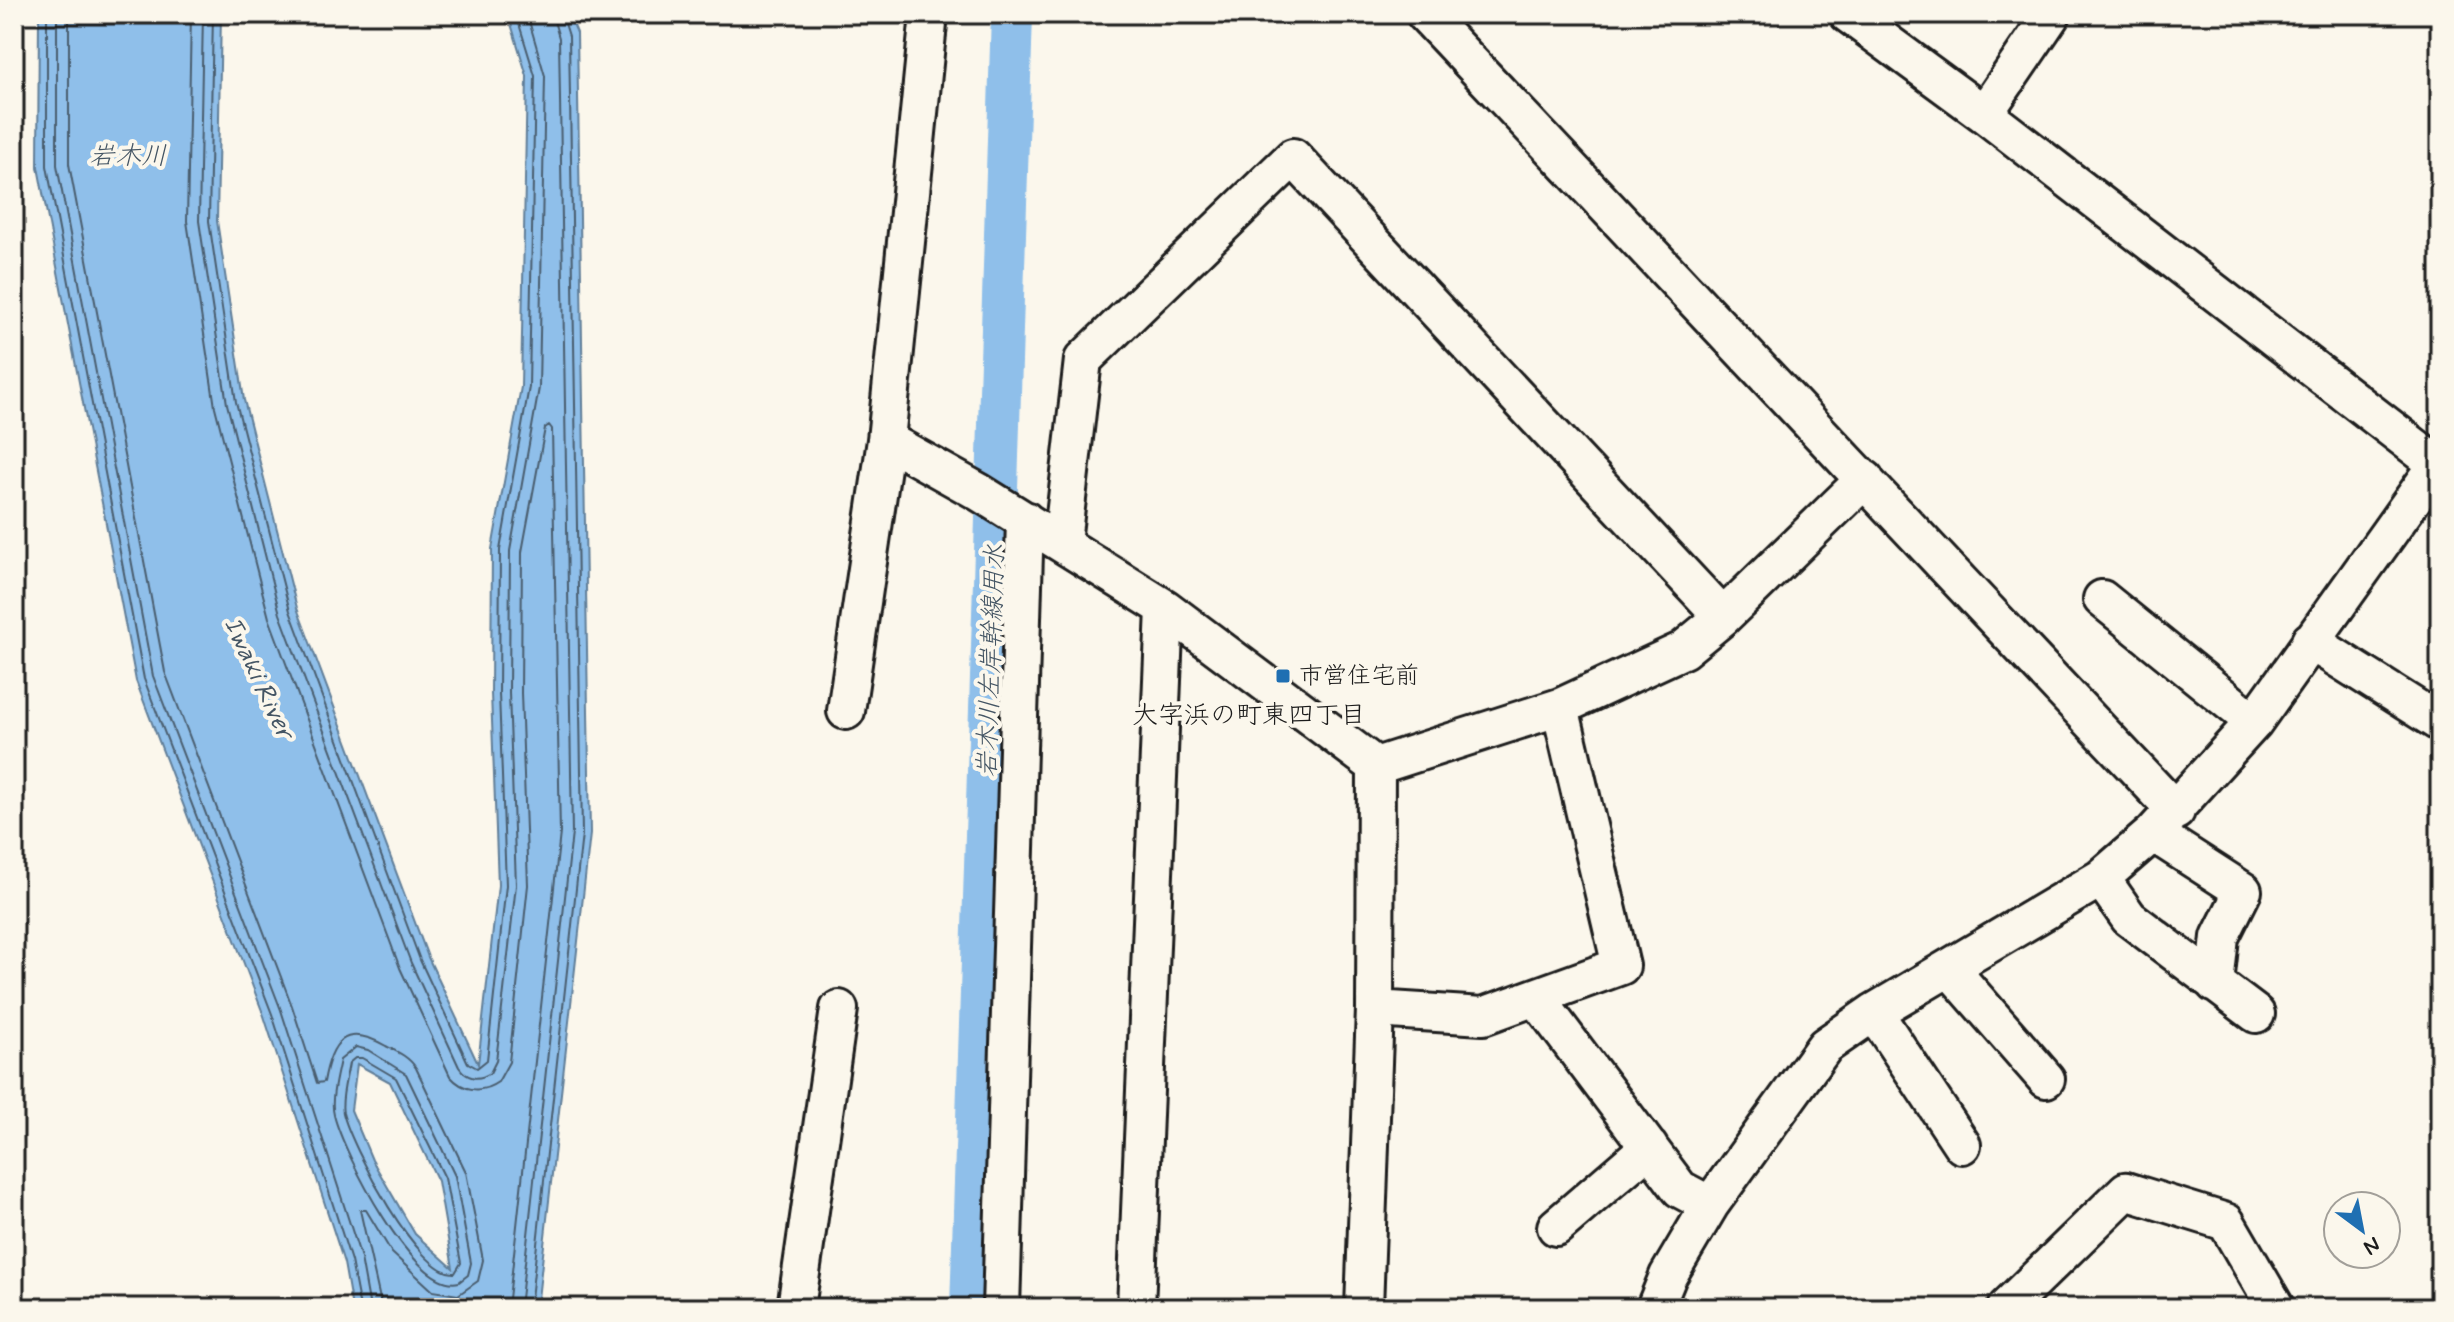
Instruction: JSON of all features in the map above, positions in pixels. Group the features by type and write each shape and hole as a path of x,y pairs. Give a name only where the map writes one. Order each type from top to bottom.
{"street":[{"path":"846,711 886,440 929,14"},
{"path":"1425,14 1865,479 2164,822 2243,891 2220,937 2215,984"},
{"path":"1655,1308 1668,1276 1710,1205 1825,1046 1874,1012 2101,878 2164,822 2254,722 2439,462 1984,114 1848,14"},
{"path":"1984,114 2052,14"},
{"path":"1062,542 1083,360 1293,157 1723,617"},
{"path":"886,440 1019,516 1165,608 1376,766"},
{"path":"1376,766 1560,707 1683,650 1723,617 1865,479"},
{"path":"1001,1308 1019,516"},
{"path":"2102,599 2254,722"},
{"path":"1136,1308 1165,608"},
{"path":"2310,641 2440,723"},
{"path":"1375,1009 1483,1016 1621,966 1560,707"},
{"path":"1364,1308 1375,1009 1376,766"},
{"path":"2101,878 2129,918 2256,1014"},
{"path":"1950,969 2046,1079"},
{"path":"1536,997 1680,1189 1710,1205"},
{"path":"796,1308 839,1009"},
{"path":"1874,1012 1962,1145"},
{"path":"1556,1227 1649,1147"},
{"path":"2025,1302 2126,1191 2226,1222 2276,1308"}],"water":[{"name":"岩木川","path":"39,14 221,14 217,221 244,400 297,608 428,957 478,1064 498,885 491,693 492,549 521,387 527,76 508,14 569,14 577,33 590,834 537,1308 352,1308 344,1263 264,1016 136,681 38,167","holes":["357,1064 390,1082 438,1181 453,1268 415,1234 372,1160 351,1110"]}],"waterway":[{"name":"岩木川左岸幹線用水","path":"971,1308 1012,14"}],"place":[{"name":"市営住宅前","path":"1283,676"}],"district":[{"name":"大字浜の町東四丁目","path":"1249,716"}],"water label":[{"name":"Iwaki River","path":"258,678"}]}
